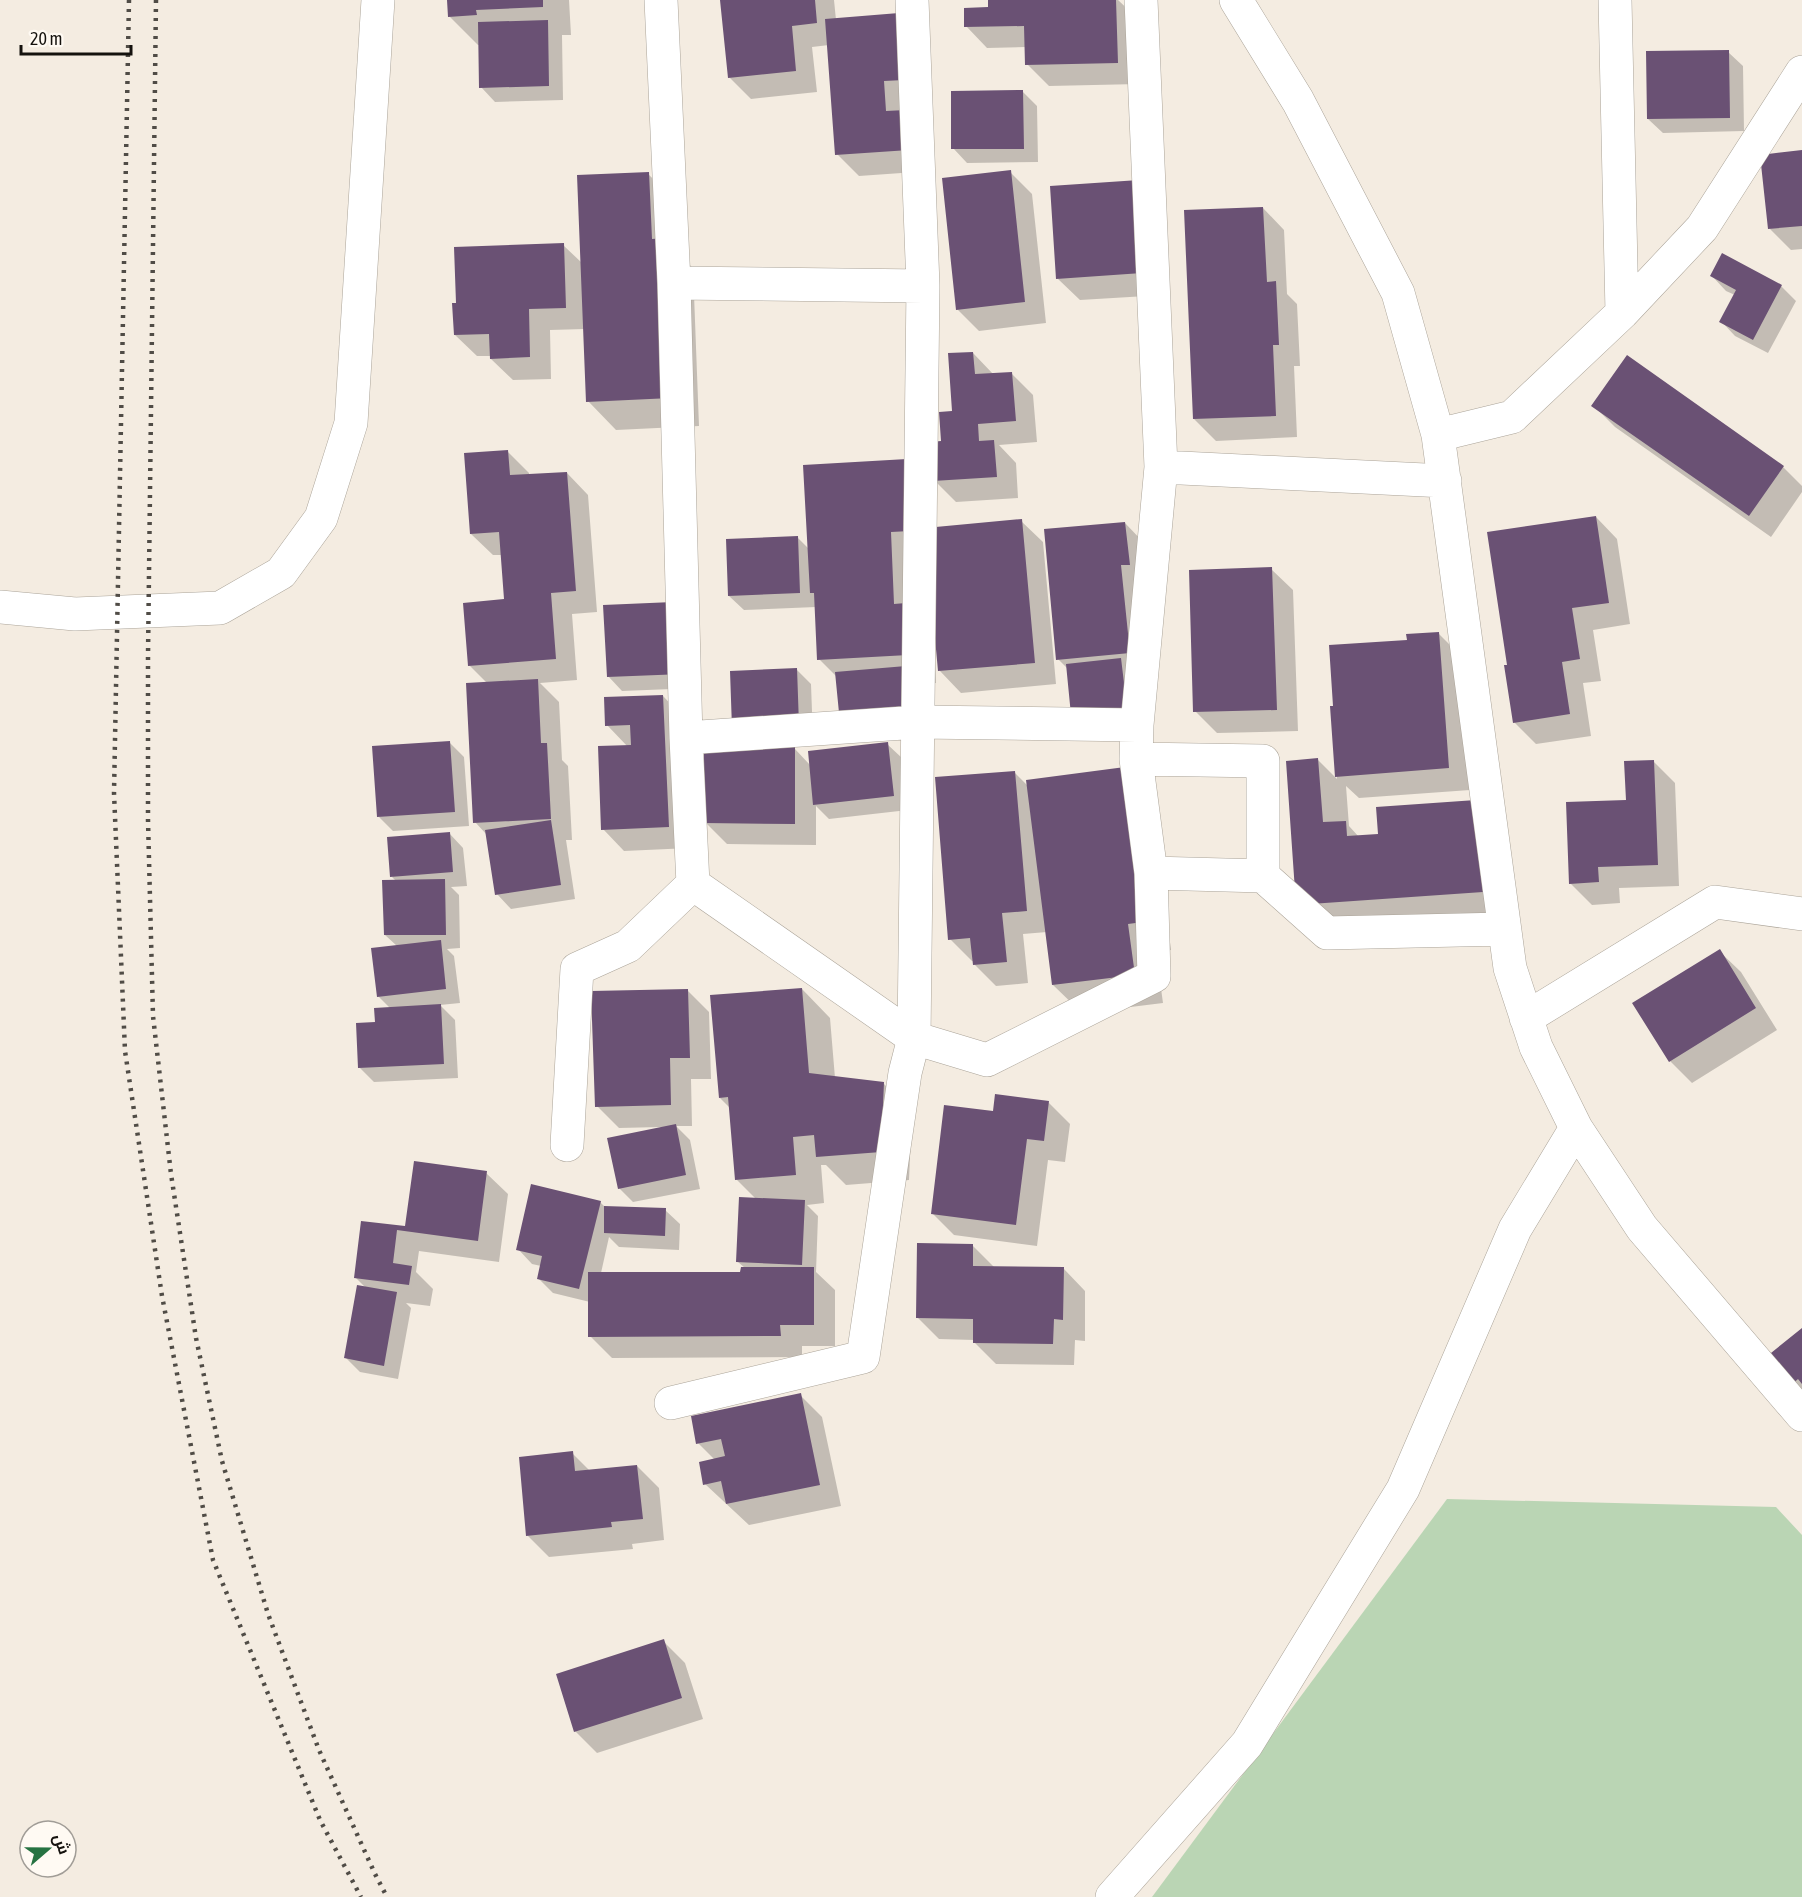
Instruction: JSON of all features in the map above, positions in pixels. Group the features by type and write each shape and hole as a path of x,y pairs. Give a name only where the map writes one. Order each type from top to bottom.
{"street":[{"path":"0,607 75,614 220,608 282,573 321,518 351,423 378,0"},
{"path":"567,1145 578,969 628,946 693,884 686,738 674,283 661,0"},
{"path":"670,1403 862,1357 905,1073 914,1038 923,286 912,0"},
{"path":"693,884 914,1038 987,1060 1154,976 1151,873 1136,759 1137,725 1161,467 1141,0"},
{"path":"1236,0 1298,101 1398,293 1438,435 1510,968 1536,1047 1576,1128 1642,1228 1802,1415"},
{"path":"1615,0 1622,313"},
{"path":"1438,435 1512,417 1622,313 1702,228 1802,72"},
{"path":"674,283 923,286"},
{"path":"1161,467 1445,481"},
{"path":"686,738 918,722 1137,725"},
{"path":"1136,759 1263,761 1263,876"},
{"path":"1151,873 1263,876 1327,933 1504,928"},
{"path":"1526,1018 1716,902 1802,914"},
{"path":"1112,1897 1247,1744 1403,1489 1515,1229 1576,1128"}],"green space":[{"path":"1447,1499 1776,1507 1802,1535 1802,1897 1152,1897"}],"building":[{"path":"447,0 543,0 543,7 476,10 477,15 448,17"},
{"path":"720,0 815,0 817,23 792,26 796,71 728,78"},
{"path":"988,0 1116,0 1118,63 1025,65 1024,26 964,27 964,8 988,7"},
{"path":"899,13 904,80 884,81 886,111 906,110 909,150 835,155 825,19"},
{"path":"548,20 549,86 479,88 478,22"},
{"path":"1729,50 1730,118 1647,119 1646,51"},
{"path":"1023,90 1024,149 951,149 951,91"},
{"path":"1802,150 1802,226 1768,229 1760,155"},
{"path":"1011,170 1025,302 956,310 942,178"},
{"path":"649,172 652,239 665,238 671,398 586,402 577,175"},
{"path":"1139,180 1142,273 1056,279 1050,186"},
{"path":"1263,207 1267,282 1276,281 1279,345 1273,345 1276,416 1193,419 1184,210"},
{"path":"564,243 566,308 529,309 530,357 490,359 489,334 454,335 452,303 456,303 454,247"},
{"path":"1722,253 1782,285 1753,340 1719,322 1736,290 1710,276"},
{"path":"973,352 975,374 1012,372 1016,421 978,424 979,441 994,440 997,477 933,481 930,442 941,441 939,412 952,411 948,353"},
{"path":"1627,355 1784,466 1749,516 1591,406"},
{"path":"508,450 510,475 567,472 576,591 551,593 556,659 468,666 463,603 504,599 499,532 470,534 464,453"},
{"path":"907,459 910,531 891,532 894,604 906,603 908,655 817,660 814,593 810,593 803,465"},
{"path":"1596,516 1609,603 1572,608 1580,659 1562,662 1570,714 1513,723 1504,665 1507,665 1487,532"},
{"path":"1022,519 1035,663 938,671 925,528"},
{"path":"1125,522 1130,565 1121,565 1130,653 1056,660 1044,529"},
{"path":"798,536 800,593 728,596 726,539"},
{"path":"1272,567 1277,710 1193,712 1189,570"},
{"path":"673,602 683,674 607,677 603,605"},
{"path":"1439,632 1449,768 1335,777 1329,645 1407,640 1406,634"},
{"path":"1121,658 1127,708 1071,715 1066,664"},
{"path":"906,666 911,716 840,723 835,672"},
{"path":"797,668 799,725 732,728 730,671"},
{"path":"538,679 541,743 547,743 551,819 473,823 466,683"},
{"path":"663,695 669,827 601,830 598,746 631,745 630,725 605,726 604,697"},
{"path":"450,741 455,812 377,817 372,746"},
{"path":"888,742 894,796 813,805 808,751"},
{"path":"704,747 795,747 795,824 704,823"},
{"path":"1318,758 1323,822 1346,821 1347,836 1378,834 1376,807 1476,800 1483,892 1296,905 1286,761"},
{"path":"1654,760 1658,865 1598,867 1599,882 1569,884 1566,802 1626,800 1624,761"},
{"path":"1125,767 1143,922 1128,924 1135,975 1052,985 1026,780"},
{"path":"1015,771 1027,911 1002,913 1007,962 973,965 970,938 948,940 935,777"},
{"path":"551,820 561,885 495,895 485,830"},
{"path":"450,832 453,872 390,877 387,837"},
{"path":"445,879 446,935 384,935 382,880"},
{"path":"441,940 446,989 377,997 371,948"},
{"path":"1720,949 1756,1008 1669,1062 1632,1003"},
{"path":"802,988 809,1073 884,1082 881,1152 816,1157 814,1135 793,1137 796,1175 735,1180 728,1097 719,1098 710,995"},
{"path":"688,989 690,1058 670,1058 671,1105 595,1107 591,991"},
{"path":"441,1004 444,1064 358,1068 356,1023 375,1022 374,1008"},
{"path":"995,1094 1049,1101 1044,1141 1027,1139 1016,1225 931,1214 944,1105 993,1111"},
{"path":"676,1124 686,1175 618,1189 607,1138"},
{"path":"414,1161 487,1171 478,1241 397,1230 393,1263 412,1266 409,1285 354,1278 361,1221 405,1226"},
{"path":"531,1184 601,1201 579,1289 537,1279 542,1256 516,1250"},
{"path":"739,1197 805,1200 802,1265 736,1262"},
{"path":"604,1206 666,1208 665,1236 604,1233"},
{"path":"917,1243 973,1244 973,1266 1064,1267 1063,1320 1054,1319 1053,1344 973,1343 973,1319 916,1318"},
{"path":"741,1267 814,1267 814,1325 780,1325 781,1336 588,1337 588,1272 740,1272"},
{"path":"357,1285 397,1292 384,1366 344,1358"},
{"path":"1802,1328 1802,1384 1798,1379 1790,1386 1766,1357"},
{"path":"801,1393 820,1485 726,1504 721,1481 703,1485 699,1462 725,1456 721,1439 696,1444 691,1416"},
{"path":"573,1451 575,1471 637,1465 643,1519 611,1522 612,1527 526,1536 519,1457"},
{"path":"664,1639 682,1698 574,1732 556,1674"}],"railway":[{"path":"129,0 114,793 125,1051 162,1296 213,1560 320,1820 361,1897"},
{"path":"156,0 148,820 153,1016 171,1174 196,1338 222,1461 268,1614 319,1750 387,1897"}]}
